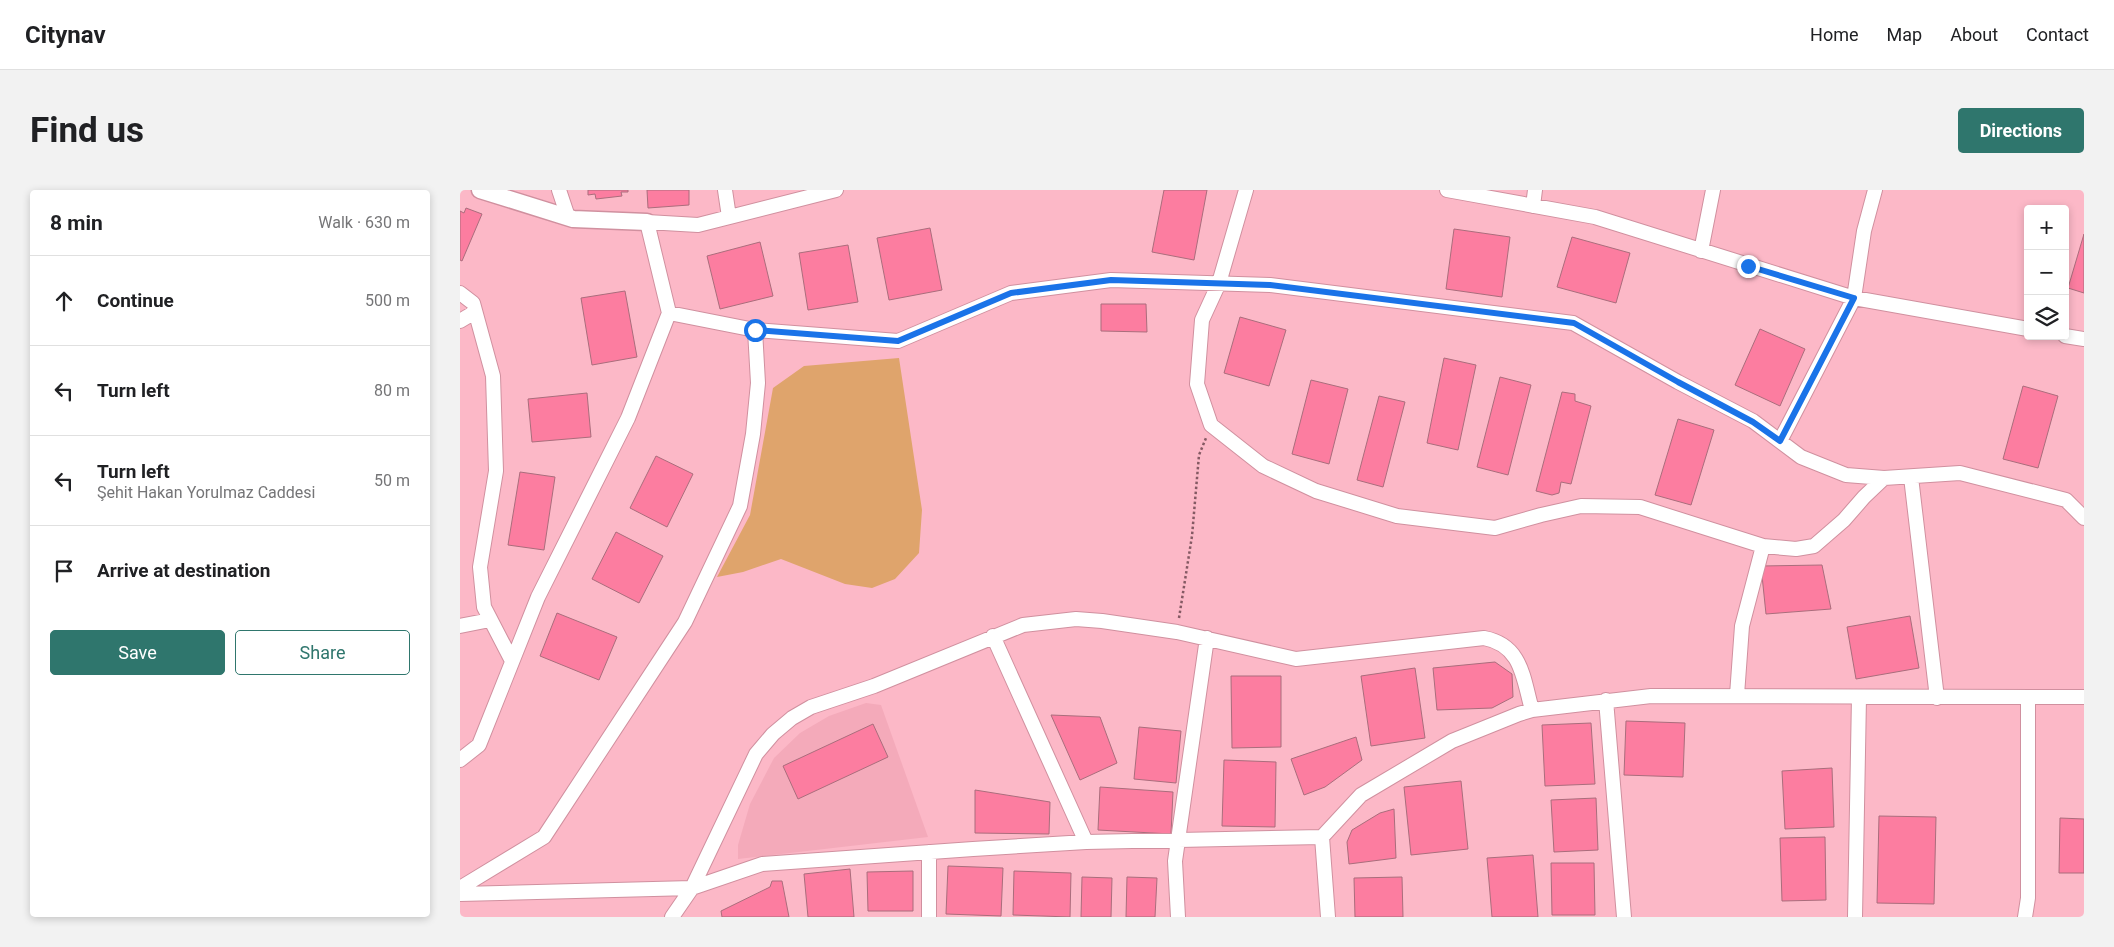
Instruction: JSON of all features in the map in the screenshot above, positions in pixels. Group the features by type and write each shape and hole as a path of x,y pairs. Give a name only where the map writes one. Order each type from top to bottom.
{"street":[{"path":"480,190 568,217 698,225 836,190"},
{"path":"559,190 568,217"},
{"path":"725,190 729,217"},
{"path":"1246,190 1219,283 1202,320 1197,384 1211,425 1263,466 1307,487 1398,516 1495,528 1581,506 1640,507 1763,546 1796,549 1814,546 1844,520 1884,478"},
{"path":"1447,190 1595,217 1854,298 2024,328"},
{"path":"1533,206 1535,190"},
{"path":"1700,251 1712,190"},
{"path":"1780,441 1854,298 1864,231 1875,190"},
{"path":"460,760 479,745 511,659 538,596 628,418 669,313 647,222"},
{"path":"669,313 755,330 898,341 1011,293 1111,280 1270,285 1574,323 1753,422 1801,457 1846,475 1884,478 1960,473 2030,489 2066,500 2084,518"},
{"path":"460,292 473,303 493,376 496,471 480,567 484,607 511,659"},
{"path":"460,321 475,312"},
{"path":"460,888 544,838 684,622 740,506 753,434 758,383 755,330"},
{"path":"2069,337 2084,339"},
{"path":"1911,477 1937,698"},
{"path":"1737,695 1742,626 1763,546"},
{"path":"672,917 692,888 756,754 773,734 792,718 811,707 882,682 1023,625 1076,618 1177,632 1296,659 1320,658 1373,650 1484,638 1497,640 1508,646 1515,655 1532,710"},
{"path":"460,626 490,620"},
{"path":"992,636 1086,842"},
{"path":"1178,917 1174,870 1207,638"},
{"path":"460,894 692,888 762,864 929,852 1086,842 1322,837 1361,795 1452,741 1532,710 1606,700 1651,696 1737,695 1937,698 2084,697"},
{"path":"1855,917 1859,697"},
{"path":"2025,917 2028,898 2028,697"},
{"path":"1606,700 1624,917"},
{"path":"1322,837 1328,917"},
{"path":"929,852 929,917"}],"path":[{"path":"1177,632 1192,536 1199,455 1211,425"}],"shaded area":[{"path":"899,358 922,510 919,553 895,579 872,588 845,584 781,559 743,572 717,577 750,515 773,388 804,366"},
{"path":"866,703 881,705 928,837 738,859 738,845 750,804 774,758 800,733 829,716"}],"building":[{"path":"588,190 628,190 628,192 621,192 622,196 596,199 595,194 588,195"},
{"path":"647,190 689,190 689,205 648,208"},
{"path":"1164,190 1207,190 1194,260 1152,252"},
{"path":"466,208 482,214 462,261 460,260 460,211 464,213"},
{"path":"930,228 942,290 889,300 877,238"},
{"path":"1454,229 1510,237 1502,297 1446,289"},
{"path":"2084,234 2084,293 2069,288"},
{"path":"1572,237 1630,253 1616,303 1557,287"},
{"path":"760,242 773,296 720,309 707,256"},
{"path":"848,245 858,302 808,310 799,253"},
{"path":"625,291 637,357 592,365 581,298"},
{"path":"1101,304 1146,304 1147,332 1101,331"},
{"path":"1240,317 1286,330 1269,386 1224,373"},
{"path":"1760,329 1805,349 1780,406 1735,385"},
{"path":"1444,358 1476,365 1458,450 1427,443"},
{"path":"1500,377 1531,385 1508,475 1477,467"},
{"path":"1311,380 1348,389 1329,464 1292,454"},
{"path":"2023,386 2058,396 2038,468 2003,459"},
{"path":"1562,392 1575,394 1575,401 1591,406 1571,484 1561,482 1559,493 1552,495 1536,491"},
{"path":"587,393 591,437 532,442 528,399"},
{"path":"1379,396 1405,402 1383,487 1357,480"},
{"path":"1678,419 1714,430 1691,505 1655,495"},
{"path":"656,456 693,474 667,527 630,508"},
{"path":"520,472 555,477 544,550 508,545"},
{"path":"616,532 663,556 639,603 592,579"},
{"path":"1822,565 1831,609 1766,614 1761,566"},
{"path":"557,613 617,637 599,680 540,656"},
{"path":"1910,616 1919,668 1856,679 1847,627"},
{"path":"1495,662 1512,674 1513,697 1492,708 1437,710 1433,668"},
{"path":"1415,668 1425,738 1371,746 1361,676"},
{"path":"1231,676 1281,676 1281,747 1232,748"},
{"path":"1051,715 1100,717 1117,763 1080,780"},
{"path":"1626,721 1685,723 1683,777 1624,775"},
{"path":"1591,723 1595,784 1545,786 1542,725"},
{"path":"873,724 888,757 798,799 783,766"},
{"path":"1139,727 1181,731 1176,783 1134,779"},
{"path":"1356,737 1362,760 1325,787 1304,795 1291,759"},
{"path":"1224,760 1276,762 1275,827 1222,826"},
{"path":"1832,768 1834,827 1785,829 1782,771"},
{"path":"1461,781 1468,849 1411,855 1404,787"},
{"path":"1100,787 1173,792 1171,834 1098,830"},
{"path":"975,790 1050,802 1049,834 975,833"},
{"path":"1596,798 1598,850 1554,852 1551,800"},
{"path":"1394,809 1396,858 1349,864 1347,842 1352,830 1380,813"},
{"path":"1879,816 1936,817 1934,904 1877,903"},
{"path":"2060,818 2084,819 2084,873 2059,873"},
{"path":"1825,837 1826,900 1782,901 1780,838"},
{"path":"1533,855 1538,917 1492,917 1487,858"},
{"path":"1551,863 1594,863 1595,915 1552,915"},
{"path":"948,866 1003,868 1001,916 946,914"},
{"path":"850,869 854,917 808,917 804,874"},
{"path":"913,871 913,911 868,911 867,872"},
{"path":"1014,871 1071,873 1070,917 1013,915"},
{"path":"1082,877 1112,878 1111,917 1081,917"},
{"path":"1127,877 1157,878 1155,917 1126,917"},
{"path":"1402,877 1403,917 1355,917 1354,878"},
{"path":"772,881 782,881 789,917 722,917 721,911 770,887"}],"route":[{"path":"755,330 898,341 1011,293 1111,280 1270,285 1574,323 1753,422 1780,441 1854,298 1748,266"}]}
